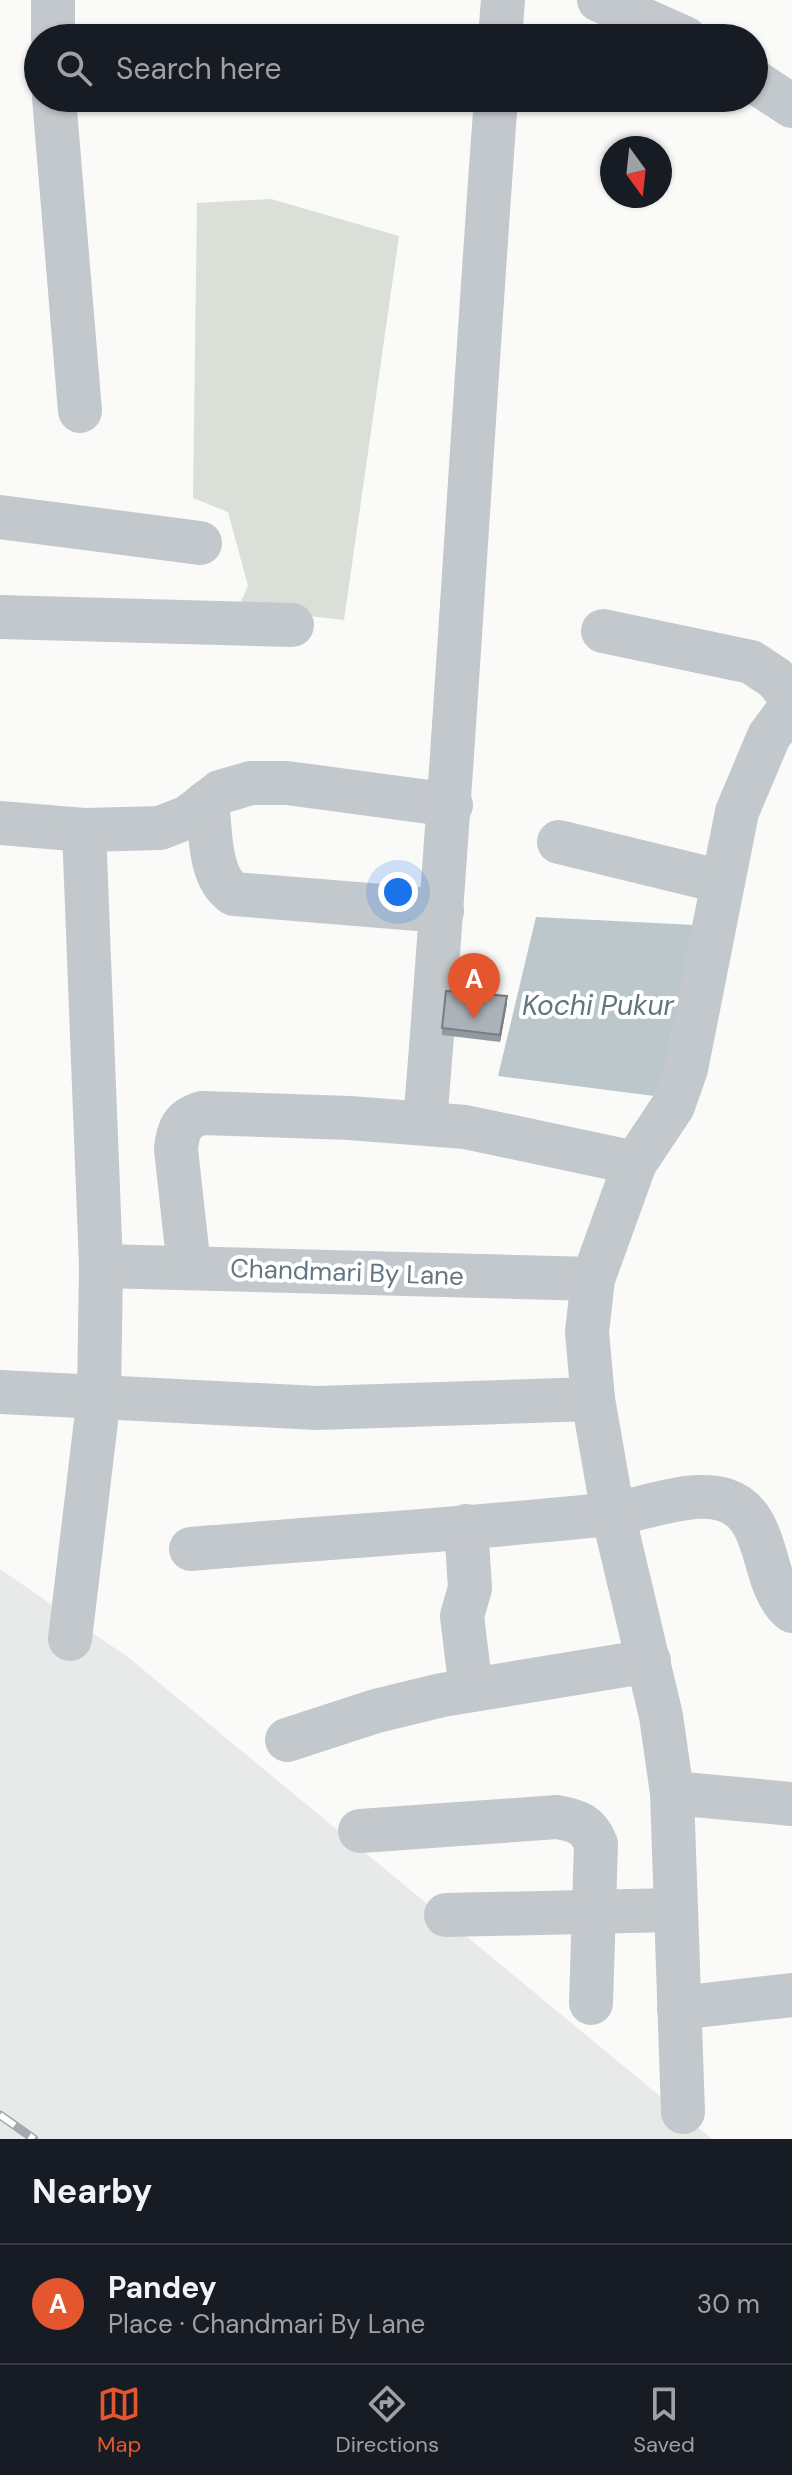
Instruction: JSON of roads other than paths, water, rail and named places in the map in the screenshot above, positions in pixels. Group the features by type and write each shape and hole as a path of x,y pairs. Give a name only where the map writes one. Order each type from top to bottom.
{"street":[{"path":"53,0 53,24"},
{"path":"501,24 503,0"},
{"path":"599,0 653,24"},
{"path":"768,90 792,106"},
{"path":"55,112 80,411"},
{"path":"425,1123 451,805 462,558 495,112"},
{"path":"0,517 200,543"},
{"path":"0,617 292,625"},
{"path":"603,631 751,662 775,678 792,698"},
{"path":"683,2112 672,1793 649,1661 613,1514 593,1399 587,1332 593,1279 635,1163 673,1106 686,1069 737,812 769,736 792,705"},
{"path":"0,823 84,830 160,828 188,817 220,792 251,783 287,783 451,805"},
{"path":"207,802 218,874 223,887 234,894 442,911"},
{"path":"70,1639 99,1396 101,1266 84,830"},
{"path":"559,842 723,882"},
{"path":"189,1268 176,1149 178,1130 187,1118 202,1113 425,1123 534,1139 635,1163"},
{"name":"Chandmari By Lane","path":"101,1266 593,1279"},
{"path":"0,1392 99,1396 212,1406 317,1408 593,1399"},
{"path":"191,1549 613,1514 694,1499 725,1500 750,1518 782,1600 792,1611"},
{"path":"466,1526 471,1577 462,1616 471,1690"},
{"path":"287,1740 376,1711 471,1690 649,1661"},
{"path":"672,1793 792,1804"},
{"path":"360,1831 557,1817 577,1821 590,1830 596,1844 591,2003"},
{"path":"446,1915 674,1910"},
{"path":"679,2008 792,1995"}],"water":[{"name":"Kochi Pukur","path":"536,917 694,925 662,1097 498,1076"}],"railway":[{"path":"0,2115 34,2139"}],"place":[{"name":"Pandey","path":"474,1019"}]}
